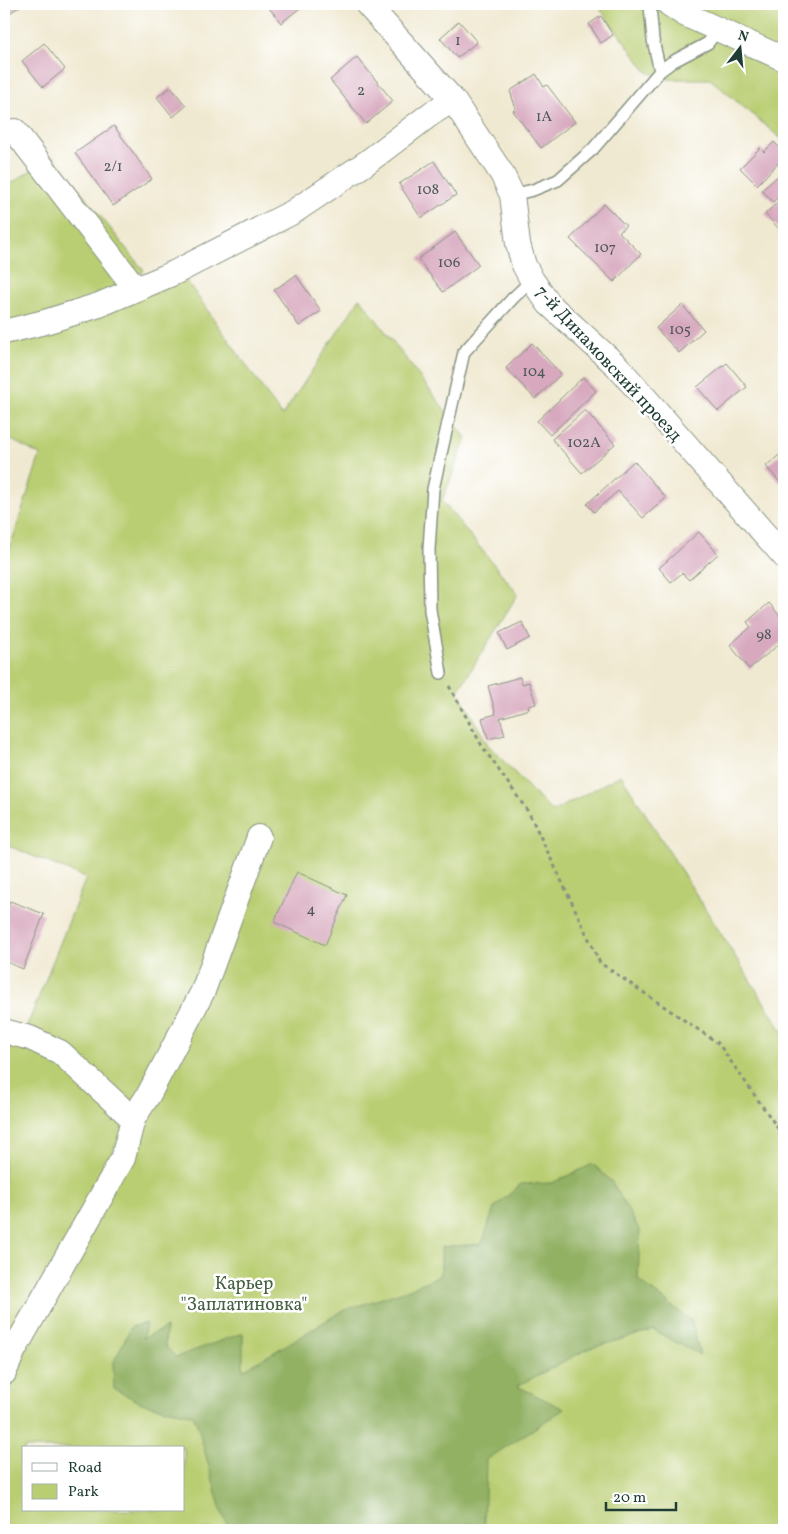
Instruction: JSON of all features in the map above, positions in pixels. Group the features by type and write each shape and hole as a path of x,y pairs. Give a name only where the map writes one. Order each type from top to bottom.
{"street":[{"name":"7-й Динамовский проезд","path":"367,4 453,100 502,174 512,195 518,244 524,265 549,304 617,366 784,556"},
{"path":"669,4 684,14 784,59"},
{"path":"4,332 45,322 99,305 174,273 293,212 366,163 432,112 453,100"},
{"path":"15,131 136,289"},
{"path":"4,1372 14,1350 123,1158 133,1119 149,1094 203,991 259,837"},
{"path":"4,1031 30,1038 60,1052 133,1119"}],"lane":[{"path":"651,4 653,40 660,71"},
{"path":"512,195 533,190 558,180 593,149 660,71 672,62 708,43 718,29"},
{"path":"441,673 430,610 429,549 433,489 464,352 532,280"}],"path":[{"path":"441,673 482,746 528,813 600,963 718,1043 784,1137"}],"green space":[{"path":"600,4 784,4 784,141 710,79 669,79 647,72 598,6"},
{"path":"53,156 144,271 97,298 4,327 4,188"},
{"name":"Карьер \"Заплатиновка\"","path":"184,277 282,416 360,298 466,438 442,501 518,594 458,691 488,745 552,812 621,775 784,1034 784,1530 4,1530 4,1057 6,1052 26,1029 86,878 4,844 4,566 40,455 4,436 4,340"},
{"path":"593,1164 612,1182 640,1231 638,1280 692,1321 700,1355 653,1330 588,1349 517,1386 564,1409 486,1460 484,1530 379,1530 367,1527 344,1530 231,1530 222,1514 193,1415 144,1404 114,1389 113,1364 131,1327 146,1323 143,1338 166,1328 165,1346 176,1357 243,1333 243,1370 342,1311 407,1290 441,1275 441,1247 482,1244 494,1208 521,1184 552,1183"}],"building":[{"path":"4,4 23,4 4,17"},
{"path":"266,4 305,4 281,23"},
{"path":"601,16 613,35 601,43 589,24"},
{"path":"459,21 477,42 457,58 440,38"},
{"path":"44,43 65,69 43,87 22,61"},
{"path":"357,57 393,101 366,124 330,80"},
{"path":"536,74 544,87 547,85 575,122 541,148 513,111 516,109 510,91"},
{"path":"171,87 186,106 173,117 157,97"},
{"path":"114,126 152,179 113,206 75,153"},
{"path":"774,142 784,152 784,157 757,185 740,168 760,148 764,152"},
{"path":"434,161 456,195 421,218 399,184"},
{"path":"779,175 784,181 784,192 773,202 762,190"},
{"path":"784,196 784,234 765,214"},
{"path":"604,204 626,226 619,232 641,254 614,282 570,239"},
{"path":"455,232 479,265 443,292 418,259"},
{"path":"296,275 321,311 299,326 274,290"},
{"path":"682,305 704,330 679,353 656,328"},
{"path":"532,343 561,374 535,399 506,368"},
{"path":"727,363 747,387 718,411 697,387"},
{"path":"583,377 596,391 550,435 537,421"},
{"path":"585,410 615,444 582,473 552,439"},
{"path":"784,451 784,485 783,486 766,466"},
{"path":"634,461 666,498 643,518 618,491 594,512 587,504"},
{"path":"699,532 718,554 689,580 682,573 671,582 659,568"},
{"path":"769,603 784,621 784,640 749,669 730,645 751,627 747,622"},
{"path":"522,622 530,638 507,650 499,633"},
{"path":"520,677 522,684 529,682 536,704 528,706 529,709 500,718 505,735 488,739 482,718 496,714 488,686"},
{"path":"297,872 347,895 325,945 274,922"},
{"path":"10,901 44,914 23,969 4,961 4,918"}]}
